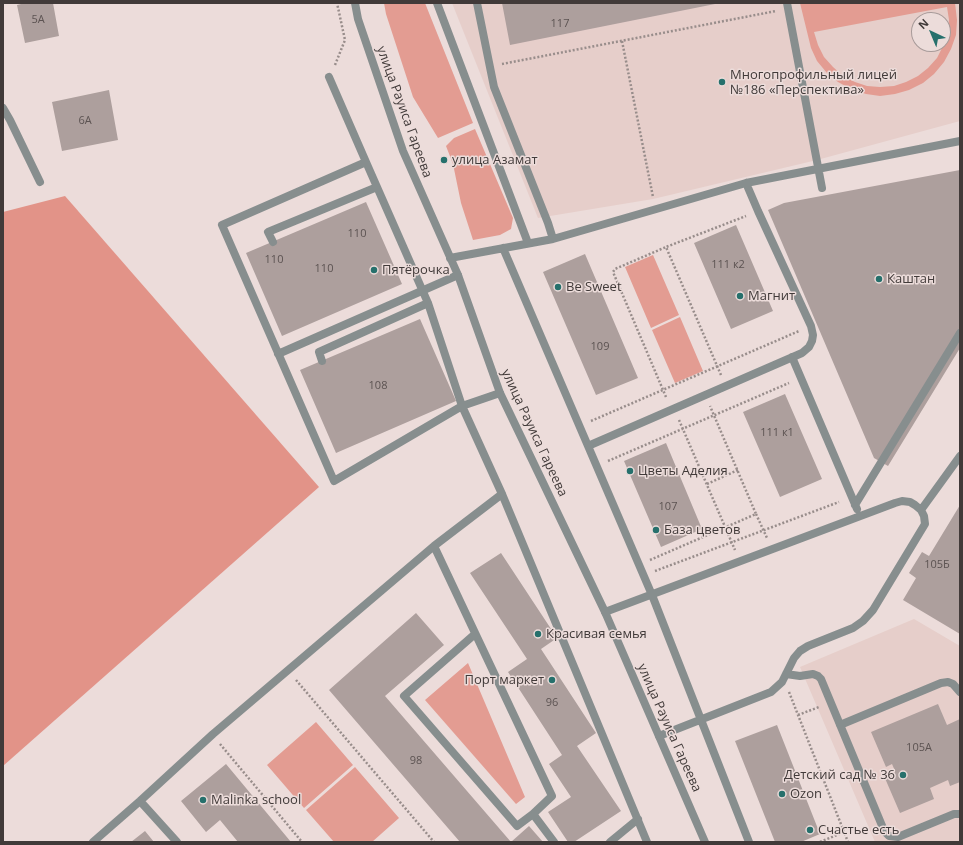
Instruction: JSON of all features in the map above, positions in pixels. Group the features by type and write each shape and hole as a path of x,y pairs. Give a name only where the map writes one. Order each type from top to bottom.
{"street":[{"name":"улица Рауиса Гареева","path":"354,3 358,19 403,151 458,275 500,393 605,612 706,842"},
{"path":"437,3 528,243"},
{"path":"477,3 494,87 553,238"},
{"path":"788,6 822,188"},
{"path":"329,77 428,304 462,406 502,494 647,842"},
{"path":"3,108 40,182"},
{"path":"450,258 553,238 746,183 960,141"},
{"path":"366,162 222,225 334,481 462,406 500,393"},
{"path":"588,446 802,353 809,347 812,340 811,326 746,183"},
{"path":"273,242 268,232 377,187"},
{"path":"503,248 652,595 749,842"},
{"path":"278,354 458,275"},
{"path":"322,361 319,352 428,304"},
{"path":"856,506 960,334"},
{"path":"792,357 860,516"},
{"path":"921,510 960,456"},
{"path":"93,842 140,801 212,734 434,546 502,494"},
{"path":"605,612 902,501 910,502 915,505 921,510 924,516 925,524 873,610 863,621 853,628 804,649 794,658 785,677 771,692 659,736"},
{"path":"434,546 552,796 533,814 517,826 404,696 475,634"},
{"path":"785,677 811,674 818,676 883,828 889,836 898,837 954,814 960,814"},
{"path":"840,726 941,683 948,682 953,684 960,692"},
{"path":"140,801 178,842"},
{"path":"533,814 554,842"},
{"path":"610,842 638,818"}],"path":[{"path":"329,77 345,40 337,3"},
{"path":"490,66 622,41 788,6"},
{"path":"622,41 653,199"},
{"path":"740,561 683,429 662,390 613,272 615,269 666,247 758,211"},
{"path":"666,247 726,386"},
{"path":"579,426 811,326"},
{"path":"596,466 801,378"},
{"path":"705,395 772,549"},
{"path":"707,484 738,470"},
{"path":"643,576 852,497"},
{"path":"639,565 756,514"},
{"path":"288,670 434,842"},
{"path":"785,677 798,715 848,842"},
{"path":"798,715 818,708"},
{"path":"212,734 302,842"},
{"path":"820,842 844,832"}],"shaded area":[{"path":"384,3 425,3 473,123 438,138 413,97 386,14"},
{"name":"Многопрофильный лицей №186 «Перспектива»","path":"452,3 960,3 960,121 817,160 653,199 538,218"},
{"path":"800,3 955,3 957,20 956,35 951,49 951,12 948,12 947,7 920,12 911,12 911,14 814,32 824,57 833,67 843,76 867,86 894,86 906,82 918,76 928,68 940,52 949,52 944,62 934,74 923,83 909,90 880,96 866,94 851,89 838,82 827,73 817,61 811,48"},
{"path":"475,129 513,218 511,229 500,235 473,240 461,203 453,164 446,146 454,138"},
{"path":"65,196 319,487 3,766 3,212"},
{"path":"653,255 679,315 651,328 625,267"},
{"path":"680,317 703,371 675,383 652,330"},
{"name":"Детский сад № 36","path":"914,619 960,646 960,842 875,842 800,667"},
{"path":"468,663 525,797 516,804 425,700"},
{"path":"316,722 353,765 304,808 267,765"},
{"path":"355,767 399,818 372,842 334,842 306,810"}],"building":[{"path":"25,3 53,3 59,36 25,43 17,5"},
{"path":"502,3 714,3 715,4 510,45"},
{"path":"109,90 118,140 62,151 52,102"},
{"name":"Каштан","path":"960,170 960,348 888,466 874,458 768,210 784,203"},
{"path":"366,202 402,284 282,336 246,253"},
{"path":"736,225 773,311 731,329 694,243"},
{"path":"585,254 638,378 596,395 543,272"},
{"path":"420,319 456,401 336,453 300,370"},
{"path":"785,394 822,479 780,497 743,412"},
{"path":"666,443 702,529 661,547 624,461"},
{"path":"960,505 960,634 903,600 916,578 909,573 922,552 929,556"},
{"path":"501,553 557,638 541,649 596,733 577,746 621,811 574,842 568,842 548,812 571,797 549,764 562,755 508,672 527,659 470,573"},
{"path":"416,613 444,645 385,696 511,842 460,842 329,690"},
{"path":"938,704 947,725 960,719 960,782 950,786 948,780 930,788 934,799 900,813 884,776 895,771 892,764 886,767 871,732"},
{"path":"777,725 820,834 801,842 775,842 735,741"},
{"path":"226,764 291,842 238,842 220,820 206,832 181,801"},
{"path":"529,826 543,842 511,842"},
{"path":"145,831 154,842 131,842"}],"place":[{"name":"Многопрофильный лицей №186 «Перспектива»","path":"722,82"},
{"name":"улица Азамат","path":"444,160"},
{"name":"Пятёрочка","path":"374,270"},
{"name":"Каштан","path":"879,279"},
{"name":"Be Sweet","path":"558,287"},
{"name":"Магнит","path":"740,296"},
{"name":"Цветы Аделия","path":"630,471"},
{"name":"База цветов","path":"656,530"},
{"name":"Красивая семья","path":"538,634"},
{"name":"Порт маркет","path":"552,680"},
{"name":"Детский сад № 36","path":"903,775"},
{"name":"Ozon","path":"782,794"},
{"name":"Malinka school","path":"203,800"},
{"name":"Счастье есть","path":"810,830"}]}
